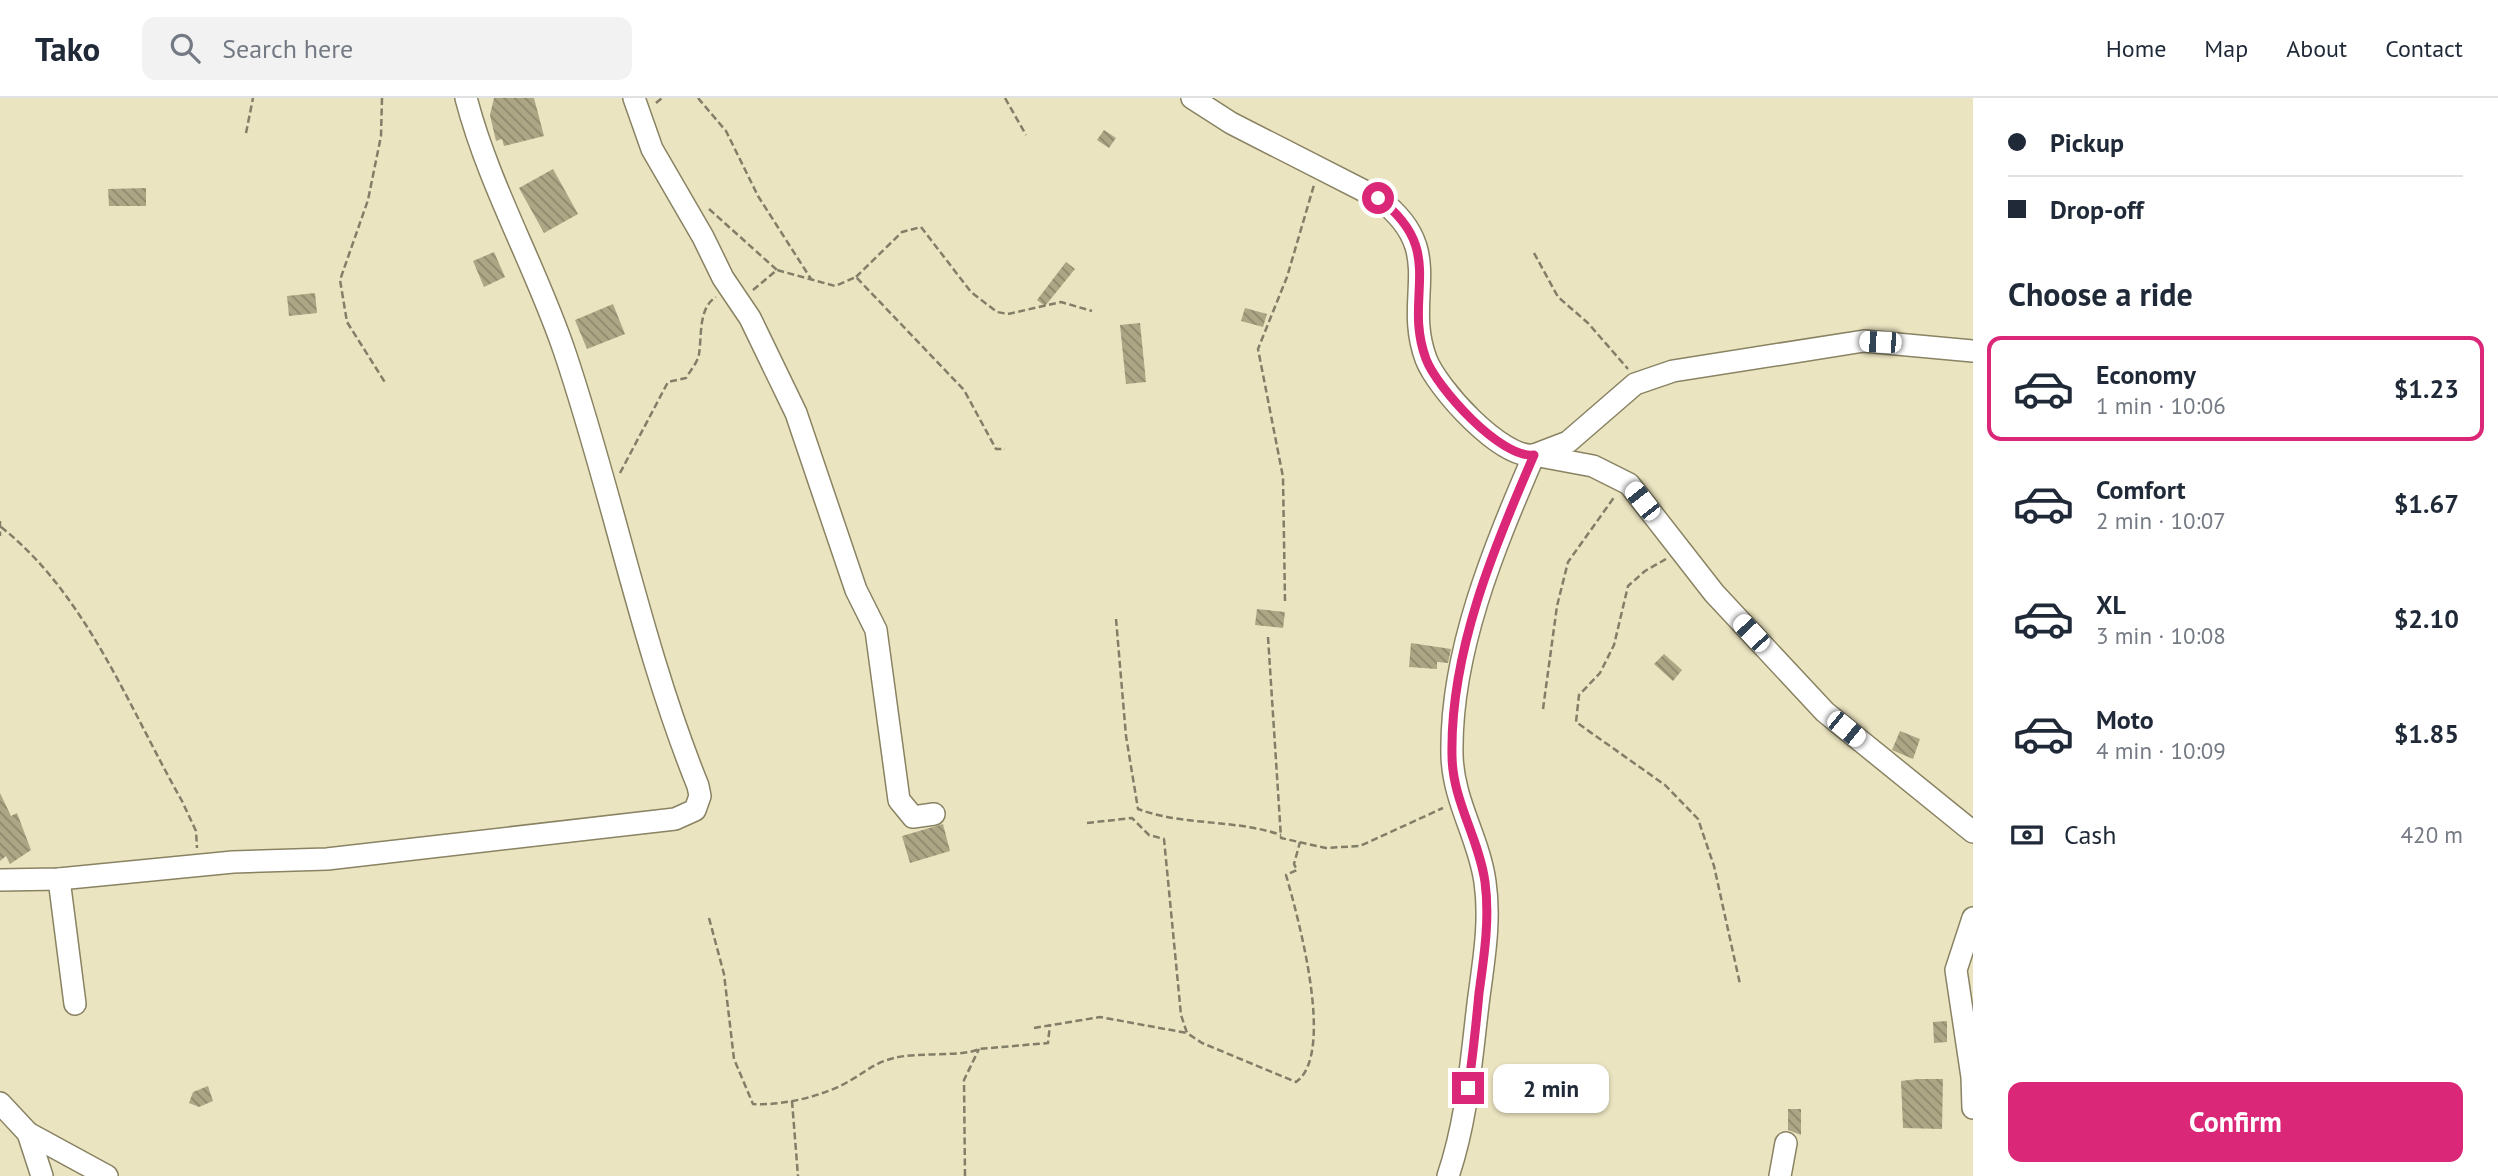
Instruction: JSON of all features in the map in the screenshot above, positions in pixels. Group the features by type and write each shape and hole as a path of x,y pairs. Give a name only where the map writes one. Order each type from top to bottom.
{"street":[{"path":"0,880 59,878 195,865 327,859 675,819 695,810 700,796 698,786 660,680 564,348 503,204 466,98"},
{"path":"634,98 652,149 735,297 750,318 796,413 856,590 876,630 899,800 912,817 934,814"},
{"path":"1192,98 1231,123 1378,198 1408,224 1420,265 1420,327 1427,360 1467,413 1490,437 1513,452 1525,456 1568,442 1617,397 1637,383 1673,371 1826,345 1886,342 1973,351"},
{"path":"1534,455 1593,466 1623,481 1714,593 1825,712 1973,832"},
{"path":"1448,1176 1462,1131 1487,918 1483,870 1458,800 1452,772 1452,732 1463,662 1500,535 1534,455"},
{"path":"59,878 75,1004"},
{"path":"1973,918 1956,970 1972,1077 1973,1108"},
{"path":"0,1102 28,1133 107,1176"},
{"path":"28,1133 42,1176"},
{"path":"1780,1176 1786,1143"}],"path":[{"path":"246,133 253,98"},
{"path":"382,98 381,136 368,200 340,280 347,321 386,384"},
{"path":"698,98 726,131 758,196 811,279"},
{"path":"1005,98 1026,135"},
{"path":"1285,601 1283,477 1258,349 1287,277 1320,169"},
{"path":"706,206 777,270 835,285 856,277 902,232 921,227 971,292 997,312 1008,314 1061,302 1092,311"},
{"path":"1534,253 1558,297 1588,323 1637,383"},
{"path":"605,488 621,471 668,382 686,378 699,356 700,328 709,301 722,293 735,297 746,296 777,270"},
{"path":"856,277 964,390 996,449 1005,449"},
{"path":"1543,709 1557,606 1568,562 1623,481"},
{"path":"0,521 0,536"},
{"path":"1,527 29,549 82,621 101,652 196,831 198,852 195,865"},
{"path":"1681,551 1645,571 1628,586 1614,645 1600,673 1579,695 1576,722 1665,785 1698,819 1714,866 1740,984"},
{"path":"1116,620 1126,736 1138,809 1181,818 1258,827 1326,848 1360,846 1458,800"},
{"path":"1268,637 1281,835"},
{"path":"1087,823 1132,818 1149,835 1164,839 1181,1015 1187,1032"},
{"path":"1034,1028 1100,1017 1187,1032 1211,1047 1296,1082 1309,1070 1314,1018 1286,876 1297,870 1294,863 1300,842"},
{"path":"709,918 724,974 734,1059 753,1104 778,1106 851,1080 865,1068 897,1057 945,1052 971,1054 979,1049 1048,1044 1050,1024"},
{"path":"965,1176 964,1080 979,1049"},
{"path":"792,1101 798,1176"}],"building":[{"path":"494,98 534,98 544,136 504,146 502,139 496,141 490,115"},
{"path":"1104,130 1116,138 1109,148 1097,140"},
{"path":"553,169 578,214 544,233 519,188"},
{"path":"146,188 146,206 109,206 108,189"},
{"path":"494,252 505,277 484,287 473,261"},
{"path":"1066,262 1075,269 1045,306 1037,300"},
{"path":"315,293 317,313 289,316 287,296"},
{"path":"613,304 625,334 587,349 575,320"},
{"path":"1245,308 1267,314 1263,327 1241,321"},
{"path":"1140,323 1146,382 1126,384 1120,325"},
{"path":"1257,609 1285,612 1283,628 1255,625"},
{"path":"1411,643 1451,649 1448,663 1437,662 1437,669 1409,667"},
{"path":"1664,654 1682,670 1673,681 1654,664"},
{"path":"1900,731 1920,739 1913,759 1892,750"},
{"path":"0,793 11,816 17,813 31,850 10,864 6,856 0,861"},
{"path":"943,824 950,851 910,863 902,836"},
{"path":"1947,1021 1947,1042 1934,1043 1933,1022"},
{"path":"1943,1079 1942,1129 1903,1128 1901,1081"},
{"path":"208,1086 213,1101 199,1107 189,1103 193,1092"},
{"path":"1788,1109 1801,1109 1801,1135 1788,1130"}],"route":[{"path":"1378,198 1408,224 1416,246 1420,265 1420,327 1427,360 1451,394 1490,437 1513,452 1525,456 1534,455 1500,535 1484,585 1463,662 1452,732 1452,772 1459,803 1480,861 1487,899 1485,943 1468,1088"}]}
